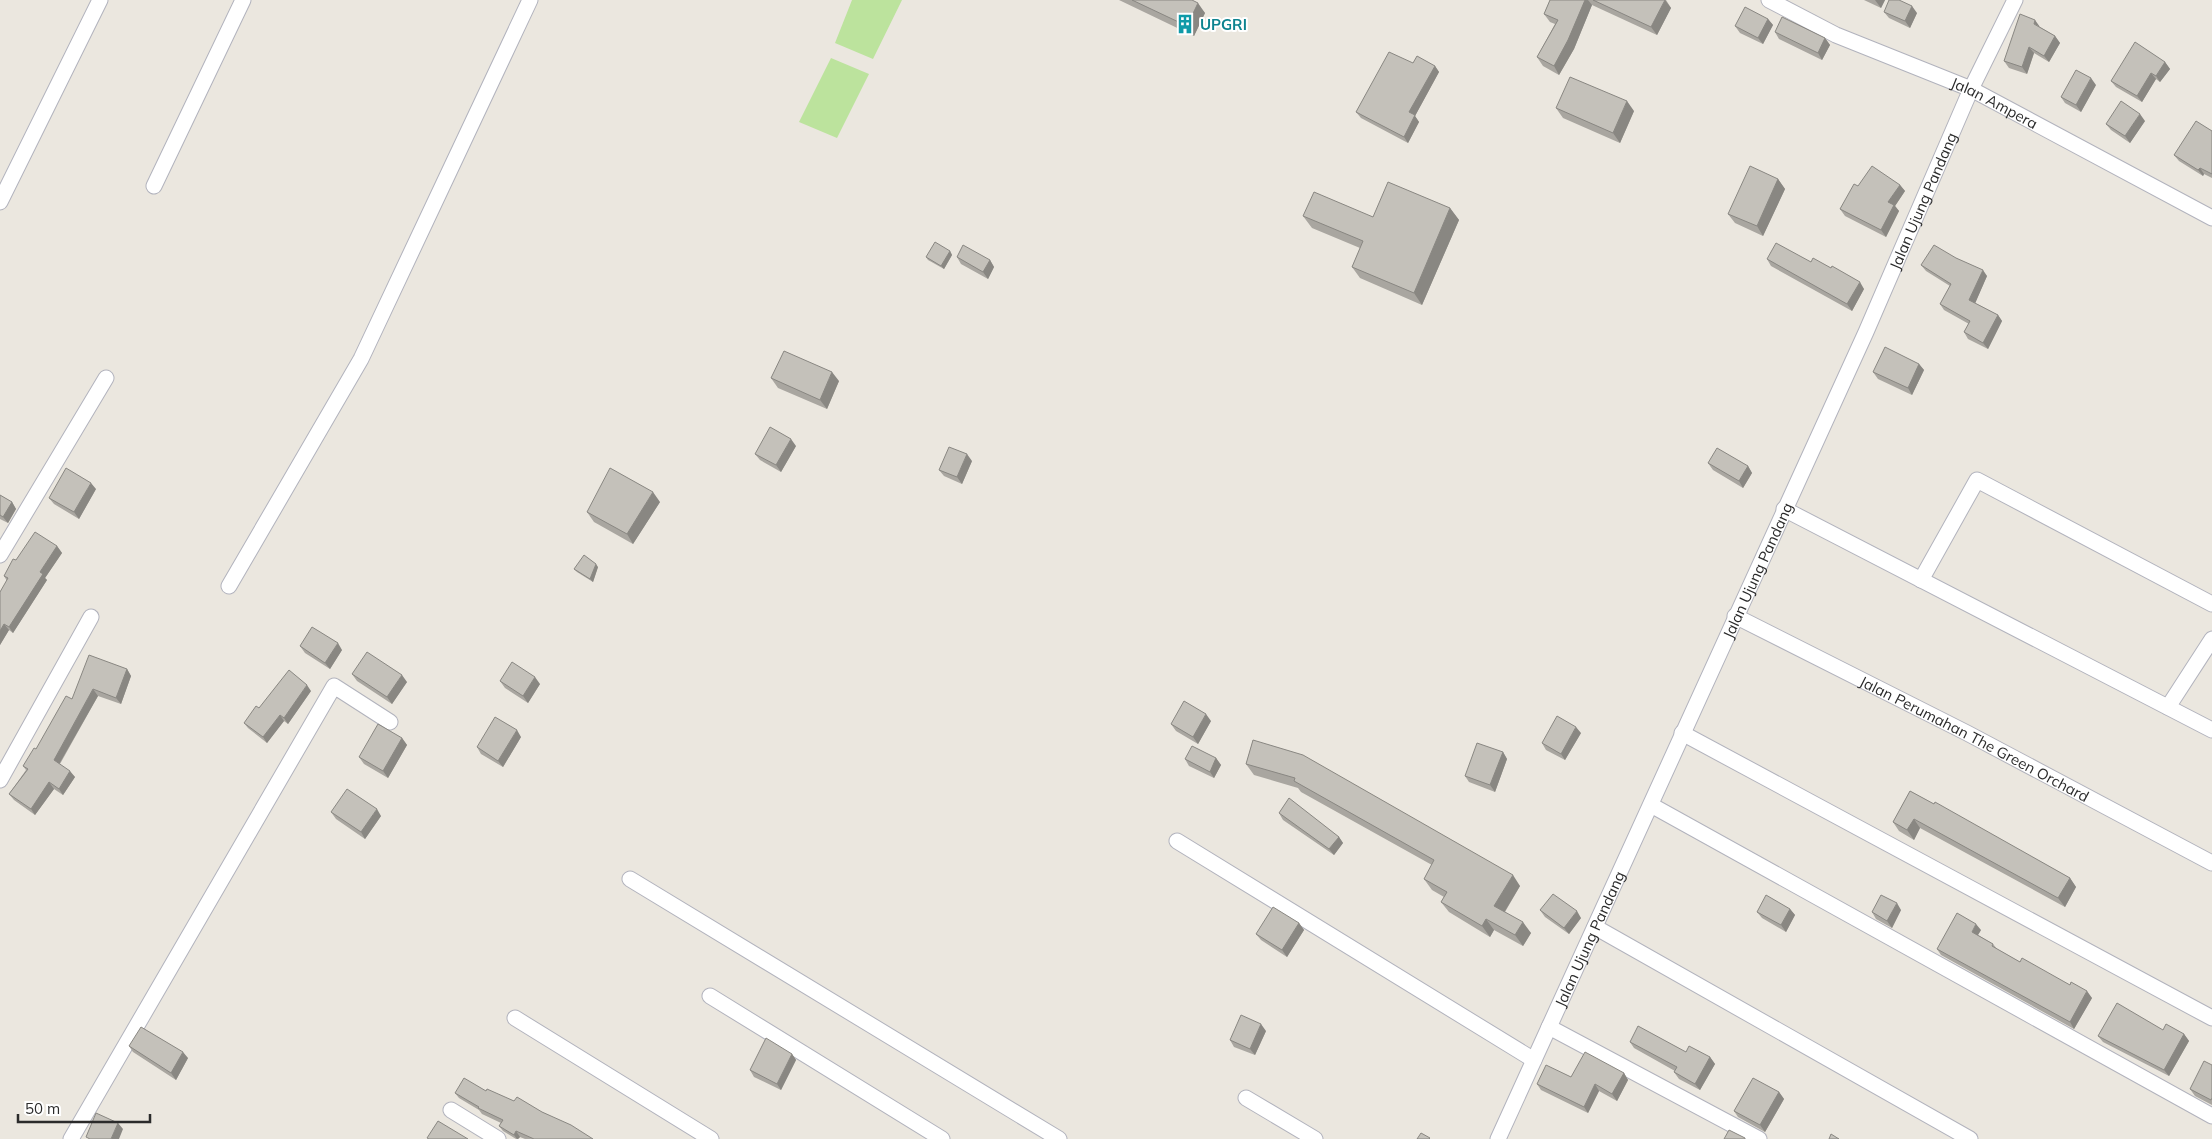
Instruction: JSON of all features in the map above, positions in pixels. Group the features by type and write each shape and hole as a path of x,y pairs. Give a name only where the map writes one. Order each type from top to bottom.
{"street":[{"path":"0,202 100,0"},
{"path":"154,186 243,0"},
{"path":"229,586 361,359 530,0"},
{"name":"Jalan Ampera","path":"1768,0 1836,35 1971,89 2212,218"},
{"name":"Jalan Ujung Pandang","path":"1498,1139 1866,332 1971,89 2015,0"},
{"path":"0,555 106,378"},
{"path":"1921,580 1977,480 2212,604"},
{"path":"1784,510 2212,730"},
{"name":"Jalan Perumahan The Green Orchard","path":"1735,616 1967,733 2212,863"},
{"path":"0,780 91,617"},
{"path":"2168,707 2212,639"},
{"path":"71,1139 334,686 390,722"},
{"path":"1682,733 2212,1018"},
{"path":"1651,805 2212,1116"},
{"path":"1177,841 1534,1060"},
{"path":"630,879 1059,1139"},
{"path":"1595,927 1970,1139"},
{"path":"710,996 942,1139"},
{"path":"515,1018 711,1139"},
{"path":"1549,1027 1759,1139"},
{"path":"1246,1098 1315,1139"},
{"path":"451,1110 498,1139"}],"green space":[{"path":"852,0 902,0 873,59 835,43"},
{"path":"831,58 869,74 837,138 799,122"}],"building":[{"path":"1132,0 1192,0 1198,3 1187,26"},
{"path":"1550,0 1585,0 1568,40 1554,66 1537,57 1558,20 1544,14"},
{"path":"1593,0 1665,0 1651,27"},
{"path":"1889,0 1899,0 1912,6 1905,21 1884,12"},
{"path":"1745,7 1768,19 1758,38 1735,26"},
{"path":"2020,14 2035,20 2034,24 2055,36 2044,56 2029,47 2022,67 2004,61"},
{"path":"1782,17 1825,38 1818,53 1775,32"},
{"path":"2135,42 2165,62 2156,76 2151,73 2137,96 2111,81"},
{"path":"1389,52 1413,63 1417,56 1435,66 1409,112 1415,115 1404,137 1356,112"},
{"path":"2076,70 2091,78 2076,105 2061,97"},
{"path":"1570,77 1627,101 1613,133 1556,108"},
{"path":"2121,101 2140,114 2125,136 2106,124"},
{"path":"2196,121 2212,131 2212,174 2200,168 2198,170 2174,155"},
{"path":"1750,166 1778,179 1757,226 1728,214"},
{"path":"1872,166 1900,185 1888,202 1894,205 1881,230 1840,209 1854,184 1858,186"},
{"path":"1388,182 1450,208 1414,293 1352,267 1363,241 1303,216 1314,192 1373,217"},
{"path":"935,242 950,251 941,266 926,257"},
{"path":"1776,243 1811,262 1813,258 1831,268 1832,266 1860,282 1847,304 1767,259"},
{"path":"963,245 990,260 983,272 957,257"},
{"path":"1934,245 1956,258 1983,270 1969,300 1998,315 1983,343 1964,332 1970,321 1940,304 1951,284 1921,265"},
{"path":"1885,347 1919,364 1908,388 1873,372"},
{"path":"784,351 832,372 820,400 771,378"},
{"path":"770,427 791,439 776,465 755,454"},
{"path":"949,447 967,454 957,477 939,470"},
{"path":"1717,448 1748,466 1739,481 1708,463"},
{"path":"66,468 91,483 74,512 49,498"},
{"path":"610,468 653,492 627,534 587,512"},
{"path":"0,495 12,502 3,517 0,515"},
{"path":"35,532 57,546 40,572 43,574 9,627 4,624 0,631 0,592 8,578 4,576 13,559 16,560"},
{"path":"584,555 596,564 590,579 574,569"},
{"path":"312,627 338,643 325,663 300,646"},
{"path":"367,652 402,675 387,697 352,674"},
{"path":"89,655 127,669 116,698 93,689 54,760 70,771 59,789 49,782 31,809 9,794 28,769 23,766 34,748 36,749 66,696 72,699"},
{"path":"512,662 535,677 523,696 500,681"},
{"path":"289,670 307,685 284,718 280,715 263,737 244,723 256,706 259,708"},
{"path":"1184,701 1206,714 1193,737 1171,724"},
{"path":"1557,716 1576,727 1561,754 1542,743"},
{"path":"495,717 517,730 498,761 477,747"},
{"path":"378,724 402,738 383,771 359,757"},
{"path":"1253,740 1303,755 1513,875 1494,906 1523,922 1515,935 1486,919 1482,926 1441,902 1447,892 1424,879 1434,860 1294,781 1295,778 1246,764"},
{"path":"1477,743 1503,752 1490,785 1465,776"},
{"path":"1192,746 1216,758 1210,772 1185,759"},
{"path":"347,789 377,809 361,832 331,812"},
{"path":"1910,791 1934,804 1935,802 2070,878 2058,898 1914,819 1907,830 1893,822"},
{"path":"1289,798 1339,837 1329,849 1279,813"},
{"path":"1553,894 1577,911 1564,928 1540,910"},
{"path":"1766,895 1790,909 1781,925 1757,912"},
{"path":"1881,895 1897,903 1887,921 1872,912"},
{"path":"1273,907 1299,923 1282,950 1256,934"},
{"path":"1957,913 1976,924 1972,932 1993,944 1992,946 2020,962 2022,958 2070,985 2071,982 2087,991 2070,1022 1937,949"},
{"path":"2117,1003 2163,1030 2166,1024 2184,1034 2164,1070 2098,1036"},
{"path":"1241,1015 1261,1024 1250,1049 1230,1040"},
{"path":"1638,1026 1686,1052 1689,1046 1710,1057 1695,1084 1674,1072 1677,1067 1630,1042"},
{"path":"141,1027 183,1052 171,1073 129,1046"},
{"path":"766,1038 792,1054 777,1084 750,1070"},
{"path":"1585,1052 1624,1073 1612,1094 1595,1084 1584,1107 1537,1084 1546,1065 1571,1077"},
{"path":"2204,1061 2212,1065 2211,1100 2190,1089"},
{"path":"464,1078 486,1091 487,1089 514,1101 517,1097 542,1112 571,1125 593,1139 534,1139 516,1131 514,1135 499,1126 503,1120 478,1108 455,1093"},
{"path":"1753,1078 1779,1092 1760,1125 1734,1111"},
{"path":"96,1113 118,1123 111,1139 90,1139 86,1137"},
{"path":"438,1121 468,1139 427,1138"},
{"path":"1729,1130 1745,1138 1745,1139 1724,1139"},
{"path":"1421,1133 1430,1138 1417,1139"},
{"path":"1831,1134 1839,1139 1829,1139"}],"place":[{"name":"UPGRI","path":"1185,24"}]}
